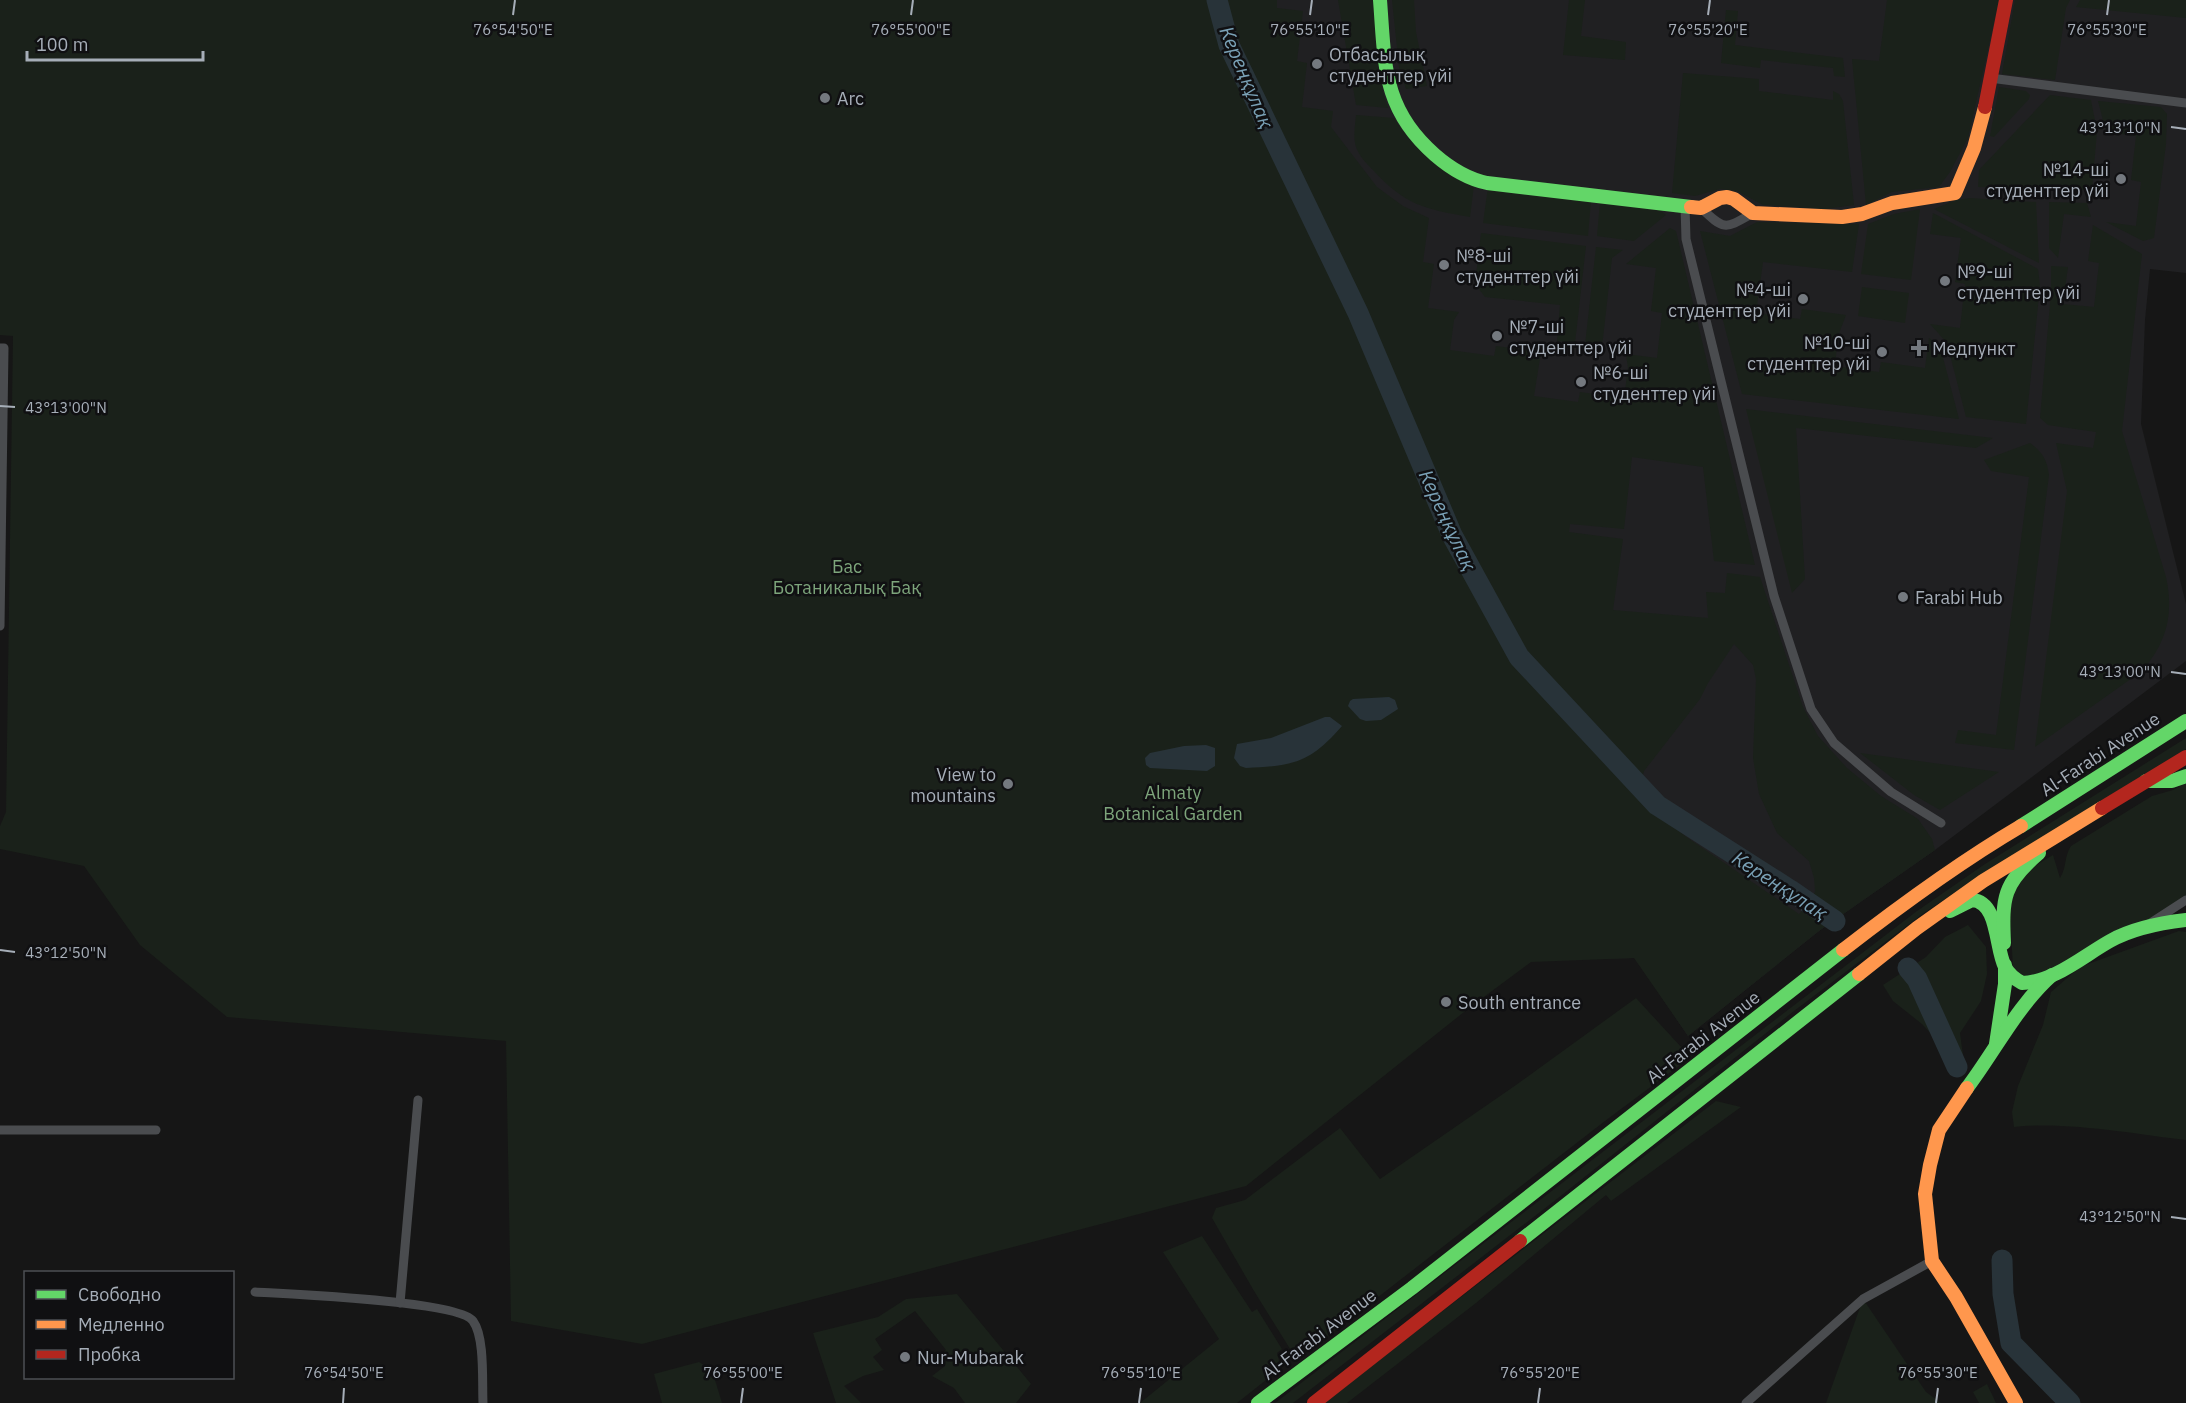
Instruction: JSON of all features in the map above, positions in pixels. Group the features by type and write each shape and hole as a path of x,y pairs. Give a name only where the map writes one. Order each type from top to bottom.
{"main road":[{"path":"1380,0 1392,95 1407,125 1416,137 1443,161 1481,182 1701,208 1720,198 1727,197 1734,199 1753,213 1842,217 1862,214 1892,203 1955,194 1964,177 1982,116 2006,0"},
{"name":"Al-Farabi Avenue","path":"1258,1403 1412,1288 1896,909 1969,857 2183,722"},
{"path":"1314,1403 1917,928 1983,881 2186,757"},
{"path":"2146,781 2172,781 2186,776"},
{"path":"1995,1050 2005,987 2002,910 2005,892 2010,880 2024,865 2065,831"},
{"path":"1917,928 1968,901 1976,900 1988,909 2005,969 2013,978 2023,983"},
{"path":"2016,1403 1956,1297 1932,1261 1925,1194 1939,1130 2034,991 2052,975 2101,945 2148,926 2186,920"},
{"path":"2005,987 2034,982 2052,975"}],"street":[{"path":"1990,78 2186,103"},
{"path":"1685,206 1686,238 1774,596 1812,709 1834,743 1891,792 1941,823"},
{"path":"1701,208 1717,224 1724,226 1732,225 1753,213"},
{"path":"0,348 4,348 0,626"},
{"path":"2148,926 2186,900"},
{"path":"400,1303 418,1100"},
{"path":"0,1130 156,1130"},
{"path":"1746,1403 1863,1299 1932,1261"},
{"path":"255,1292 400,1303 459,1312 473,1320 480,1340 483,1403"}],"shaded area":[{"path":"1242,0 2186,0 2186,273 2150,269 2145,320 2141,424 2186,604 2186,661 1935,850 1819,931 1688,1036 1635,958 1598,959"},
{"path":"1389,697 1395,700 1398,709 1381,720 1360,719 1348,706 1353,699"},
{"path":"1330,717 1342,726 1320,748 1300,760 1276,766 1246,768 1240,766 1234,758 1237,744 1271,738"},
{"path":"1206,745 1215,748 1215,766 1207,771 1150,768 1146,765 1145,758 1150,753 1184,746"}],"green space":[{"name":"Almaty Botanical Garden","path":"0,0 1277,0 1277,8 1303,11 1297,61 1307,63 1302,107 1333,111 1331,127 1377,187 1403,206 1429,218 1423,262 1434,264 1428,308 1459,312 1454,320 1450,350 1494,356 1496,346 1541,352 1534,396 1578,402 1580,392 1624,398 1628,368 1626,354 1657,358 1662,313 1651,311 1656,268 1626,264 1670,228 1676,231 1755,565 1714,561 1703,467 1632,457 1624,529 1570,524 1569,532 1623,539 1613,610 1708,618 1706,592 1725,593 1727,573 1760,577 1803,707 1818,736 1847,768 1881,796 1918,819 1932,839 1935,850 1819,931 1688,1036 1634,958 1531,962 1469,1008 1246,1186 642,1344 511,1321 506,1041 227,1017 140,945 84,866 0,849 0,826 6,812 13,336 0,335","holes":["1734,644 1753,665 1756,679 1753,758 1759,794 1777,833 1809,861 1814,878 1815,891 1812,900 1799,914 1685,836 1647,804 1641,795 1640,785 1644,771 1700,699"]},
{"path":"1338,0 1374,0 1383,92 1388,108 1356,105"},
{"path":"1392,0 1414,0 1416,32 1427,86 1406,89 1399,67"},
{"path":"1569,0 1585,0 1581,36 1626,42 1625,60 1563,55"},
{"path":"1887,0 1999,0 1968,138 1950,172 1939,187 1892,192 1866,205 1852,59 1879,61"},
{"path":"2015,0 2070,0 2066,8 2055,80 2002,74"},
{"path":"2080,0 2186,0 2186,18 2076,7"},
{"path":"1726,10 1738,11 1735,45 1843,58 1845,77 1834,76 1833,68 1761,60 1760,68 1721,63"},
{"path":"1683,73 1759,79 1759,91 1833,100 1833,91 1839,94 1843,101 1854,205 1825,209 1763,205 1737,191 1720,189 1695,196 1672,193"},
{"path":"1999,87 2026,91 2030,95 2029,99 1994,137 1990,136"},
{"path":"2050,95 2091,100 2097,131 2092,190 1978,187 1979,170"},
{"path":"2098,101 2161,107 2167,114 2166,144 2154,238 2143,241 2106,222 2136,226 2141,182 2131,180 2136,136 2106,132"},
{"path":"1356,115 1394,118 1410,140 1429,158 1474,185 1470,217 1416,204 1384,182 1357,150 1354,135"},
{"path":"1488,187 1591,201 1588,236 1483,223"},
{"path":"1970,198 2036,202 2039,263 1934,209 1956,200"},
{"path":"1600,202 1653,208 1666,215 1634,241 1597,236"},
{"path":"2049,202 2087,203 2091,217 2064,214 2058,258 2049,248"},
{"path":"1920,209 1911,280 1861,274 1868,224 1894,214"},
{"path":"1933,213 2038,269 2040,286 2026,424 1966,417 1947,343 1930,324 1960,328 1965,284 1955,282 1961,238 1930,234"},
{"path":"1757,222 1859,224 1852,272 1763,262 1756,313 1800,319 1802,309 1846,315 1838,336 1835,366 1879,372 1881,362 1925,368 1929,338 1940,346 1959,419 1742,394 1700,231 1730,236"},
{"path":"2093,225 2142,254 2122,431 2166,577 2169,615 2163,638 2142,671 2035,747 2067,491 2056,443 2093,448 2096,432 2048,425 2040,418 2051,293 2051,266 2068,267 2063,304 2094,307 2099,263 2088,261"},
{"path":"1481,233 1586,246 1575,343 1557,341 1560,305 1485,297 1475,284"},
{"path":"1596,247 1623,250 1612,258 1602,347 1585,345"},
{"path":"1862,287 1909,293 1905,323 1858,316"},
{"path":"1746,409 1993,438 1976,448 1796,428 1805,579 1792,593"},
{"path":"2030,443 2043,456 2049,475 2014,750 1955,743 1958,730 1996,735 2029,477 1991,471 1984,460"},
{"path":"2186,738 2186,749 1987,871 1921,915 1794,1011 1553,1202 1293,1403 1275,1403 1917,911 1985,864"},
{"path":"1860,753 1999,772 1940,810 1914,795"},
{"path":"2186,783 2186,900 2034,982 2013,971 2010,908 2012,885 2031,868 2053,855 2060,878 2071,846 2152,796 2173,790"},
{"path":"1968,925 1986,947 1987,974 1981,1001 1960,1033 1965,1070 1922,1024 1893,1001 1883,985 1926,957 1945,937"},
{"path":"2179,931 2186,932 2186,1140 2077,1127 2014,1127 2012,1112 2018,1086 2043,1025 2051,992 2080,967"},
{"path":"1636,998 1692,1056 1297,1360 1212,1218 1216,1208 1245,1200 1340,1128 1380,1179"},
{"path":"1716,1101 1741,1107 1611,1201 1606,1195 1476,1303 1347,1403 1323,1403"},
{"path":"1202,1236 1252,1312 1257,1309 1282,1349 1277,1353 1281,1368 1237,1403 1140,1403 1219,1339 1163,1252"},
{"path":"957,1294 1031,1384 1016,1403 965,1403 954,1388 932,1376 945,1366 938,1357 946,1350 915,1311 875,1339 882,1350 873,1357 884,1370 863,1376 844,1386 861,1403 836,1403 813,1333 878,1317 906,1299"},
{"path":"1863,1299 1926,1392 1941,1403 1826,1403"},
{"path":"699,1362 712,1370 722,1403 662,1403 654,1374"},
{"path":"1987,1384 1996,1403 1979,1403 1973,1392"}],"waterway":[{"name":"Кереңқұлақ","path":"1217,0 1229,45 1358,313 1452,535 1519,657 1657,805 1835,921"},
{"name":"Кереңқұлақ","path":"1908,968 1917,979 1957,1067"},
{"name":"Кереңқұлақ","path":"2002,1260 2003,1294 2011,1343 2070,1403"}],"traffic: fast":[{"path":"1380,0 1386,65 1396,103 1418,138 1453,169 1487,183 1691,207"},
{"path":"2021,826 2186,721"},
{"path":"2146,781 2172,781 2186,776"},
{"path":"2004,943 2007,892 2018,874 2039,853"},
{"path":"1950,911 1972,900 1981,903 1992,917 2005,967 2022,983 2034,982 2057,973 2110,941 2137,929 2186,920"},
{"path":"1258,1403 1412,1288 1843,950"},
{"path":"1996,1044 2005,984 2005,965"},
{"path":"1520,1241 1859,974"},
{"path":"1967,1088 2017,1015 2039,987 2052,975"}],"traffic: slow":[{"path":"1691,207 1701,208 1720,198 1727,197 1734,199 1753,213 1842,217 1862,214 1892,203 1955,193 1974,148 1985,107"},
{"path":"1859,974 1917,928 1983,881 2102,808"},
{"path":"1843,950 1930,885 2021,826"},
{"path":"1967,1088 1939,1130 1930,1165 1925,1194 1932,1261 1956,1297 2016,1403"}],"traffic: jam":[{"path":"1985,107 2006,0"},
{"path":"2102,808 2186,757"},
{"path":"1314,1403 1520,1241"}],"place":[{"name":"Отбасылық студенттер үйі","path":"1317,64"},
{"name":"Arc","path":"825,98"},
{"name":"№14-ші студенттер үйі","path":"2121,179"},
{"name":"№8-ші студенттер үйі","path":"1444,265"},
{"name":"№9-ші студенттер үйі","path":"1945,281"},
{"name":"№4-ші студенттер үйі","path":"1803,299"},
{"name":"№7-ші студенттер үйі","path":"1497,336"},
{"name":"Медпункт","path":"1919,348"},
{"name":"№10-ші студенттер үйі","path":"1882,352"},
{"name":"№6-ші студенттер үйі","path":"1581,382"},
{"name":"Farabi Hub","path":"1903,597"},
{"name":"View to mountains","path":"1008,784"},
{"name":"South entrance","path":"1446,1002"},
{"name":"Nur-Mubarak","path":"905,1357"}],"park label":[{"name":"Бас Ботаникалық Бақ","path":"847,576"}]}
